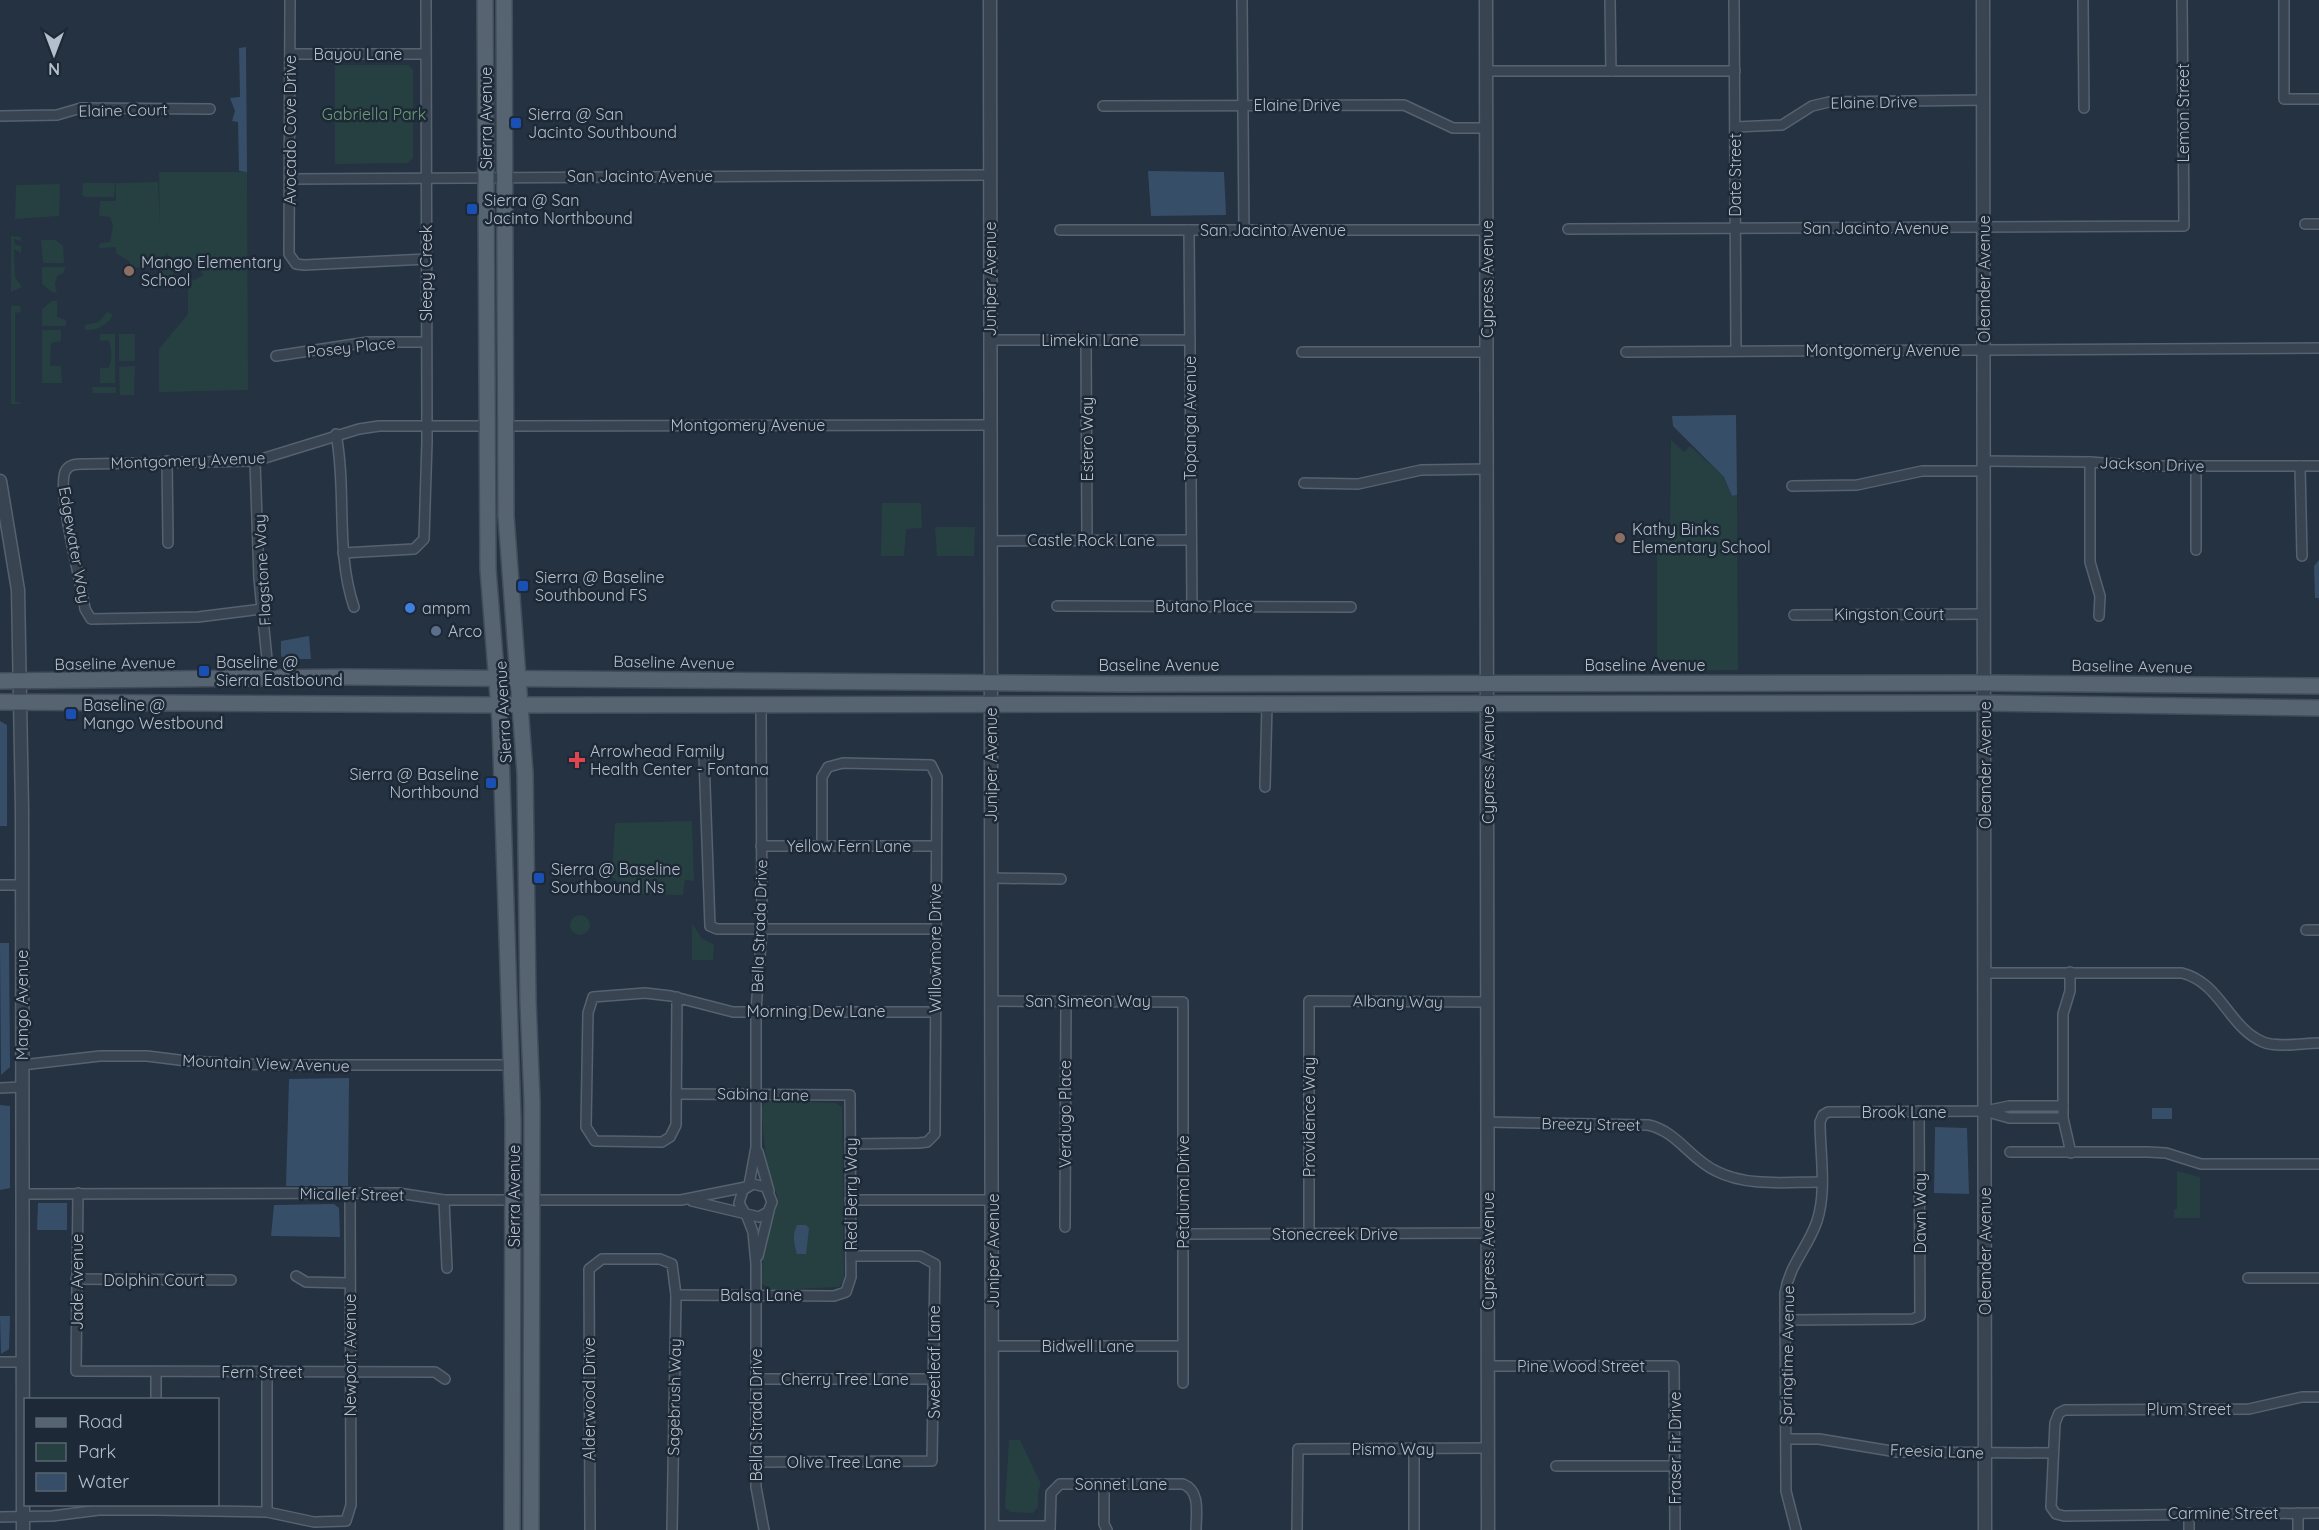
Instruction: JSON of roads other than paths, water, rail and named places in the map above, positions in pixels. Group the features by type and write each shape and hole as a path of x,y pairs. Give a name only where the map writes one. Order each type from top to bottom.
{"main road":[{"name":"Sierra Avenue","path":"485,0 488,569 498,705 511,1065 512,1530"},
{"name":"Sierra Avenue","path":"504,0 506,516 526,805 532,1199 531,1530"},
{"name":"Baseline Avenue","path":"0,681 496,679 991,683 1985,683 2319,686"},
{"path":"0,702 498,705 1985,703 2319,708"}],"street":[{"name":"Avocado Cove Drive","path":"290,0 289,254 291,259 296,264 304,265 427,259"},
{"name":"Sleepy Creek","path":"343,553 414,549 420,545 425,528 426,0"},
{"name":"Juniper Avenue","path":"990,0 992,1528"},
{"path":"1242,0 1244,229"},
{"name":"Cypress Avenue","path":"1486,0 1488,1530"},
{"path":"1610,0 1611,71"},
{"name":"Date Street","path":"1734,0 1736,351"},
{"name":"Oleander Avenue","path":"1983,0 1985,1530"},
{"path":"2083,0 2084,108"},
{"name":"Lemon Street","path":"2182,0 2184,226"},
{"path":"2284,0 2284,99 2319,99"},
{"name":"Bayou Lane","path":"290,54 426,54"},
{"path":"1486,71 1735,71"},
{"name":"Elaine Drive","path":"1735,127 1782,125 1812,106 1829,102 1984,100"},
{"name":"Elaine Drive","path":"1103,106 1404,105 1453,128 1486,128"},
{"name":"Elaine Court","path":"0,116 57,114 81,108 210,109"},
{"name":"San Jacinto Avenue","path":"291,179 486,176 989,176"},
{"path":"2305,224 2319,224"},
{"name":"San Jacinto Avenue","path":"1568,229 2184,226"},
{"name":"San Jacinto Avenue","path":"1060,230 1487,230"},
{"name":"Topanga Avenue","path":"1189,230 1192,606"},
{"name":"Limekin Lane","path":"990,340 1190,340"},
{"name":"Estero Way","path":"1086,340 1087,539"},
{"name":"Posey Place","path":"276,356 368,342 426,342"},
{"name":"Montgomery Avenue","path":"1626,352 2319,348"},
{"path":"1302,352 1487,352"},
{"name":"Montgomery Avenue","path":"506,426 990,425"},
{"name":"Montgomery Avenue","path":"66,470 72,465 255,460 336,434 379,426 487,426"},
{"path":"336,434 341,468 346,584 354,607"},
{"name":"Flagstone Way","path":"255,460 262,609 269,679"},
{"path":"167,461 168,543"},
{"path":"2090,462 2090,562 2100,596 2099,616"},
{"name":"Jackson Drive","path":"1792,486 1857,485 1922,471 1984,466 2090,462 2196,466 2319,466"},
{"path":"2196,466 2196,550"},
{"path":"2300,466 2302,556"},
{"name":"Edgewater Way","path":"66,470 63,487 68,520 85,609 92,619 198,617 262,609"},
{"path":"1304,483 1358,484 1421,470 1488,470"},
{"name":"Mango Avenue","path":"0,481 18,590 22,885 23,1530"},
{"name":"Castle Rock Lane","path":"990,541 1191,540"},
{"name":"Butano Place","path":"1057,606 1351,608"},
{"name":"Kingston Court","path":"1794,615 1985,614"},
{"name":"Bella Strada Drive","path":"747,1186 756,1147 756,1011 762,929 761,704"},
{"path":"1265,787 1267,704"},
{"path":"705,757 710,926 717,929 935,929"},
{"name":"Willowmore Drive","path":"822,846 822,777 828,767 843,763 931,765 937,777 935,1134 927,1142 919,1143 850,1144"},
{"name":"Yellow Fern Lane","path":"761,846 936,846"},
{"path":"992,878 1061,879"},
{"path":"0,885 22,885"},
{"path":"2307,930 2319,930"},
{"path":"2070,972 2070,991 2063,1014 2063,1118 2071,1153"},
{"path":"1986,973 2182,973 2194,976 2213,990 2248,1034 2265,1043 2319,1043"},
{"name":"Morning Dew Lane","path":"676,1094 676,1125 670,1137 662,1142 595,1141 586,1127 588,1013 593,997 645,993 677,997 733,1011 935,1011"},
{"path":"676,1094 677,997"},
{"name":"Verdugo Place","path":"1065,1227 1066,1000"},
{"name":"Albany Way","path":"1309,1000 1488,1002"},
{"name":"Providence Way","path":"1309,1000 1309,1234"},
{"name":"San Simeon Way","path":"992,1001 1183,1002"},
{"name":"Petaluma Drive","path":"1183,1002 1183,1383"},
{"name":"Mountain View Avenue","path":"22,1065 100,1056 147,1056 187,1062 267,1065 511,1065"},
{"path":"0,1088 22,1088"},
{"name":"Sabina Lane","path":"676,1094 850,1095"},
{"name":"Red Berry Way","path":"846,1292 851,1277 850,1095"},
{"path":"1985,1112 2025,1106 2063,1106"},
{"path":"2025,1106 2026,1118"},
{"name":"Dawn Way","path":"1785,1320 1912,1319 1920,1316 1919,1111"},
{"name":"Brook Lane","path":"1823,1115 1828,1112 1985,1112"},
{"path":"1985,1112 2010,1118 2063,1118"},
{"name":"Springtime Avenue","path":"1796,1530 1786,1491 1785,1320 1787,1279 1821,1210 1820,1122 1823,1115"},
{"name":"Breezy Street","path":"1488,1122 1648,1125 1670,1133 1714,1171 1733,1179 1821,1182"},
{"name":"Bella Strada Drive","path":"756,1147 770,1192"},
{"path":"2010,1152 2166,1154 2210,1164 2319,1164"},
{"path":"762,1185 770,1192 771,1208 759,1217 745,1213 739,1198 747,1186 762,1185"},
{"name":"Micallef Street","path":"22,1194 398,1193 444,1200 681,1200 716,1195 747,1186"},
{"name":"Jade Avenue","path":"76,1371 78,1193"},
{"name":"Newport Avenue","path":"267,1512 314,1522 340,1523 349,1517 350,1193"},
{"path":"444,1200 447,1268"},
{"name":"Micallef Street","path":"681,1200 745,1213"},
{"path":"850,1200 992,1200"},
{"name":"Bella Strada Drive","path":"756,1264 771,1208"},
{"name":"Bella Strada Drive","path":"745,1213 753,1232 756,1264 756,1487 764,1530"},
{"name":"Stonecreek Drive","path":"1182,1234 1488,1233"},
{"name":"Sweetleaf Lane","path":"851,1256 920,1256 935,1264 932,1461"},
{"name":"Sagebrush Way","path":"589,1269 602,1259 660,1259 672,1264 676,1295 672,1530"},
{"name":"Alderwood Drive","path":"589,1269 590,1530"},
{"path":"296,1276 306,1282 350,1283"},
{"path":"2248,1278 2319,1278"},
{"name":"Dolphin Court","path":"76,1280 231,1280"},
{"name":"Balsa Lane","path":"676,1295 834,1296 846,1292"},
{"name":"Bidwell Lane","path":"993,1346 1182,1346"},
{"path":"0,1362 23,1362"},
{"name":"Pine Wood Street","path":"1488,1366 1674,1366"},
{"name":"Fraser Fir Drive","path":"1674,1366 1675,1530"},
{"name":"Fern Street","path":"76,1371 435,1372 445,1379"},
{"path":"156,1372 156,1398"},
{"path":"0,1517 52,1516 99,1510 155,1507 267,1512 267,1372"},
{"name":"Cherry Tree Lane","path":"756,1379 934,1379"},
{"name":"Plum Street","path":"2053,1453 2055,1423 2059,1413 2072,1409 2249,1409 2302,1397 2319,1397"},
{"name":"Freesia Lane","path":"1785,1439 1819,1439 1897,1452 2053,1453"},
{"name":"Pismo Way","path":"1298,1530 1298,1449 1488,1448"},
{"path":"1414,1449 1414,1530"},
{"name":"Carmine Street","path":"2053,1453 2051,1507 2056,1514 2137,1517 2189,1513 2319,1513"},
{"name":"Olive Tree Lane","path":"756,1462 932,1461"},
{"path":"1556,1466 1675,1466"},
{"name":"Sonnet Lane","path":"1050,1528 1050,1503 1054,1488 1060,1484 1189,1486 1196,1499 1196,1530"},
{"path":"1104,1485 1104,1524 1107,1530"},
{"path":"2189,1513 2189,1530"},
{"path":"2298,1513 2298,1530"},
{"path":"992,1528 1050,1528"}],"water":[{"path":"246,47 247,172 239,171 238,122 232,121 235,111 230,98 240,97 239,48"},
{"path":"1148,171 1224,172 1226,215 1151,216"},
{"path":"1736,415 1737,495 1732,496 1724,477 1673,426 1672,416"},
{"path":"2319,560 2319,598 2315,598 2314,566"},
{"path":"309,636 311,659 285,659 281,656 281,641"},
{"path":"0,721 7,725 7,826 0,826"},
{"path":"0,943 9,943 10,1067 1,1075"},
{"path":"349,1078 348,1186 286,1186 289,1079"},
{"path":"0,1105 10,1106 10,1188 0,1190"},
{"path":"2152,1108 2172,1108 2172,1119 2152,1119"},
{"path":"1935,1127 1967,1128 1969,1194 1934,1193"},
{"path":"38,1203 67,1203 67,1230 37,1230"},
{"path":"334,1204 339,1208 340,1237 271,1236 274,1205"},
{"path":"797,1225 806,1225 809,1228 806,1254 797,1254 794,1232"},
{"path":"0,1316 10,1316 9,1349 1,1354"}],"place":[{"name":"Sierra @ San Jacinto Southbound","path":"516,123"},
{"name":"Sierra @ San Jacinto Northbound","path":"472,209"},
{"name":"Mango Elementary School","path":"129,271"},
{"name":"Kathy Binks Elementary School","path":"1620,538"},
{"name":"Sierra @ Baseline Southbound FS","path":"523,586"},
{"name":"ampm","path":"410,608"},
{"name":"Arco","path":"436,631"},
{"name":"Baseline @ Sierra Eastbound","path":"204,671"},
{"name":"Baseline @ Mango Westbound","path":"71,714"},
{"name":"Arrowhead Family Health Center - Fontana","path":"577,760"},
{"name":"Sierra @ Baseline Northbound","path":"491,783"},
{"name":"Sierra @ Baseline Southbound Ns","path":"539,878"}],"park label":[{"name":"Gabriella Park","path":"374,114"}]}
